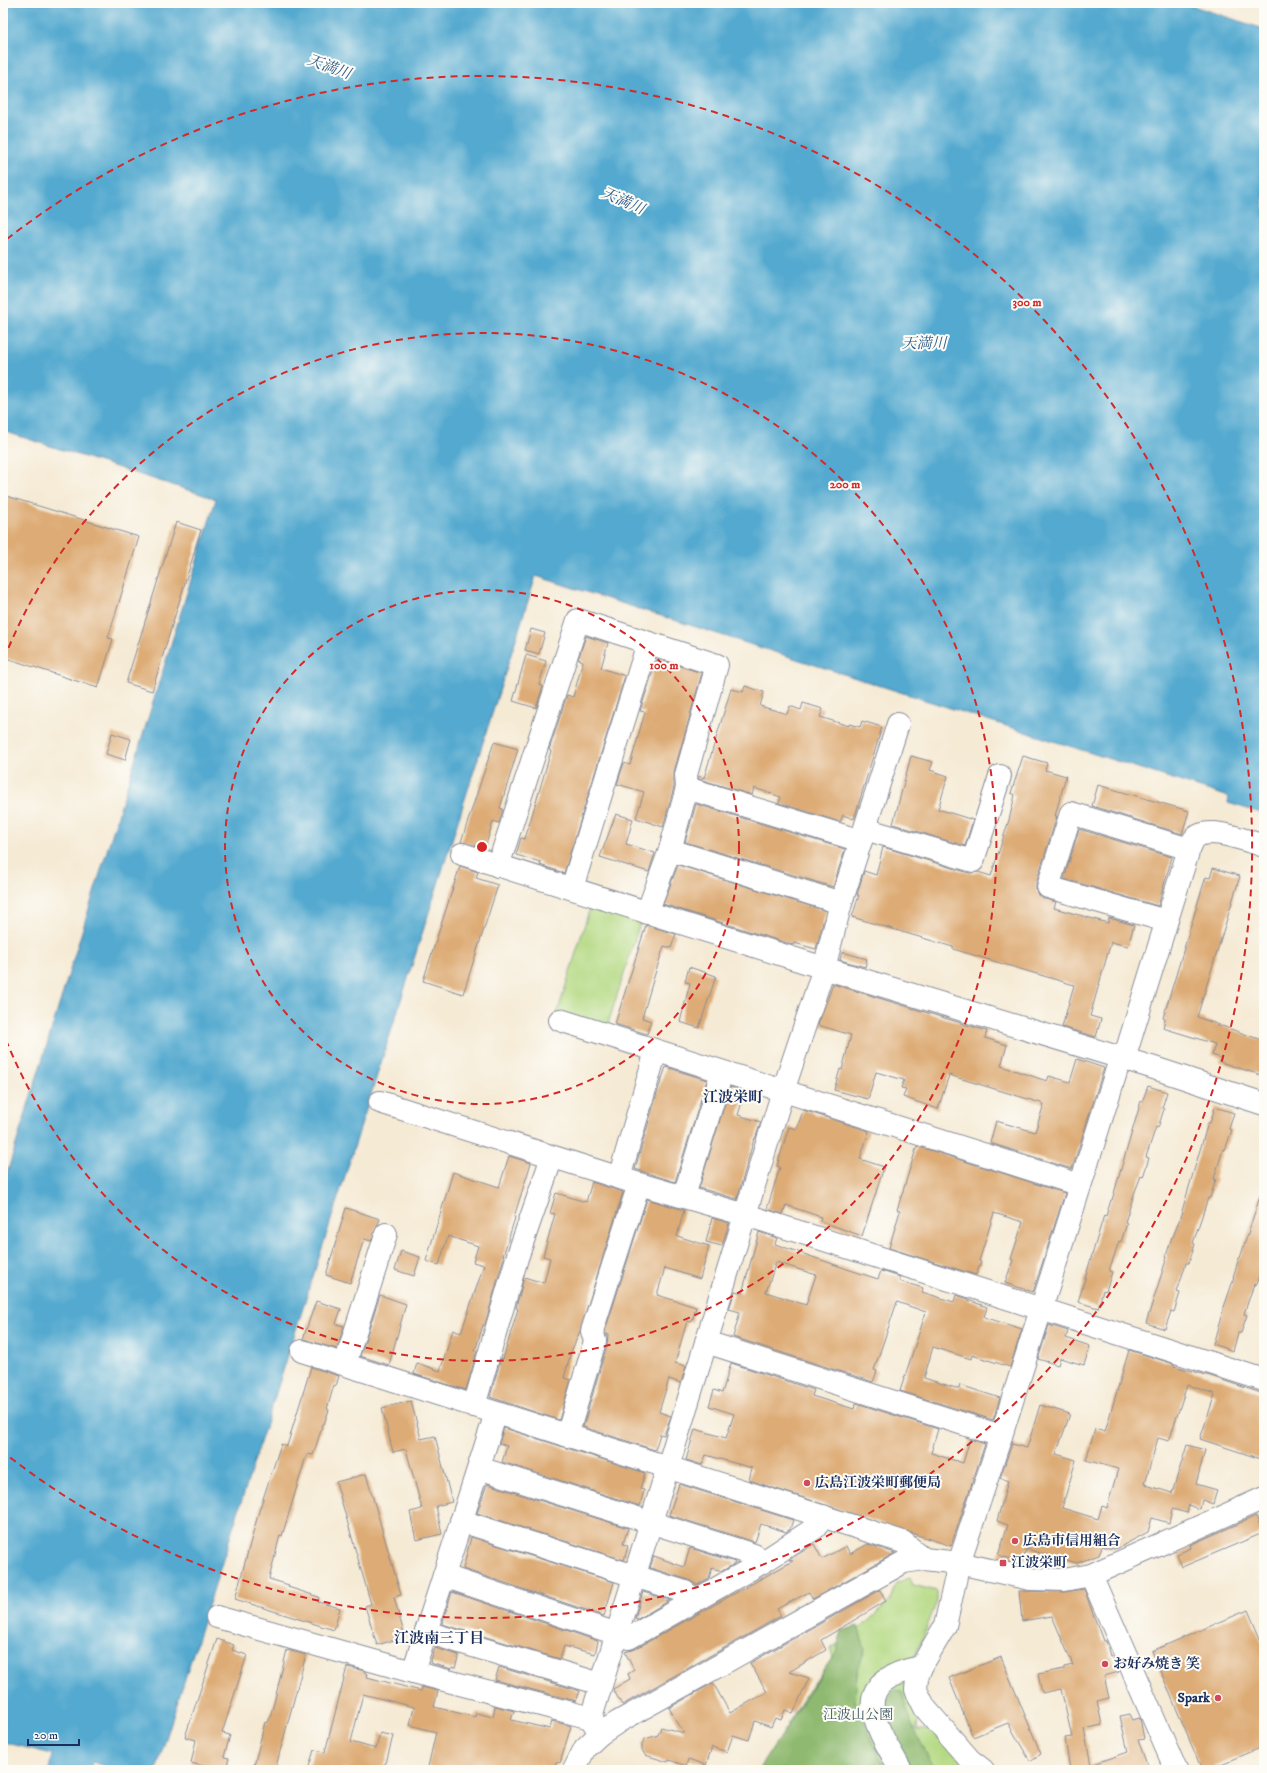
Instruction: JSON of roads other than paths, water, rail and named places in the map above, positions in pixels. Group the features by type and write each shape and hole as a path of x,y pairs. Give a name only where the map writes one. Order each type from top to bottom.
{"street":[{"path":"498,866 578,620 717,665 686,775 688,788 670,850 647,913"},
{"path":"572,888 648,643"},
{"path":"574,1770 595,1726 601,1684 746,1215 782,1091 824,968 841,904 898,724"},
{"path":"688,788 863,835 973,861 1000,776"},
{"path":"1166,921 1048,887 1070,813 1189,849"},
{"path":"983,1770 970,1760 925,1708 916,1690 916,1678 920,1667 944,1626 959,1563 1042,1308 1117,1069 1124,1059 1189,849 1194,839 1204,833 1230,835 1264,846"},
{"path":"670,850 841,904"},
{"path":"462,854 824,968 1124,1059 1264,1104"},
{"path":"560,1020 1080,1185"},
{"path":"567,1436 595,1341 592,1331 629,1181 656,1051"},
{"path":"684,1196 722,1072"},
{"path":"380,1102 629,1181 746,1215 1042,1308 1264,1380"},
{"path":"474,1406 517,1258 552,1157"},
{"path":"345,1364 386,1234"},
{"path":"706,1342 1001,1436"},
{"path":"302,1351 903,1542 924,1559"},
{"path":"413,1672 496,1413"},
{"path":"479,1468 754,1555 763,1562"},
{"path":"218,1617 413,1672 595,1726 618,1722 904,1562 924,1559 959,1563 1030,1578 1064,1580 1091,1575 1264,1498"},
{"path":"444,1576 629,1638 763,1562 815,1528 823,1516"},
{"path":"462,1521 685,1592 695,1600"},
{"path":"1091,1575 1176,1770"},
{"path":"426,1632 601,1684"},
{"path":"900,1770 876,1722 871,1702 875,1690 886,1678 905,1670 920,1667"}],"water":[{"name":"天満川","path":"3,3 1184,3 1264,29 1264,814 1228,803 1229,797 536,576 156,1770 118,1770 92,1762 90,1770 49,1770 52,1754 3,1742 3,1186 216,499 3,431"}],"place":[{"name":"広島江波栄町郵便局","path":"807,1483"},
{"name":"広島市信用組合","path":"1015,1541"},
{"name":"江波栄町","path":"1003,1563"},
{"name":"お好み焼き 笑","path":"1105,1664"},
{"name":"Spark","path":"1218,1698"}],"district":[{"name":"江波栄町","path":"733,1097"},
{"name":"江波南三丁目","path":"439,1638"}],"park label":[{"name":"江波山公園","path":"858,1715"}]}
